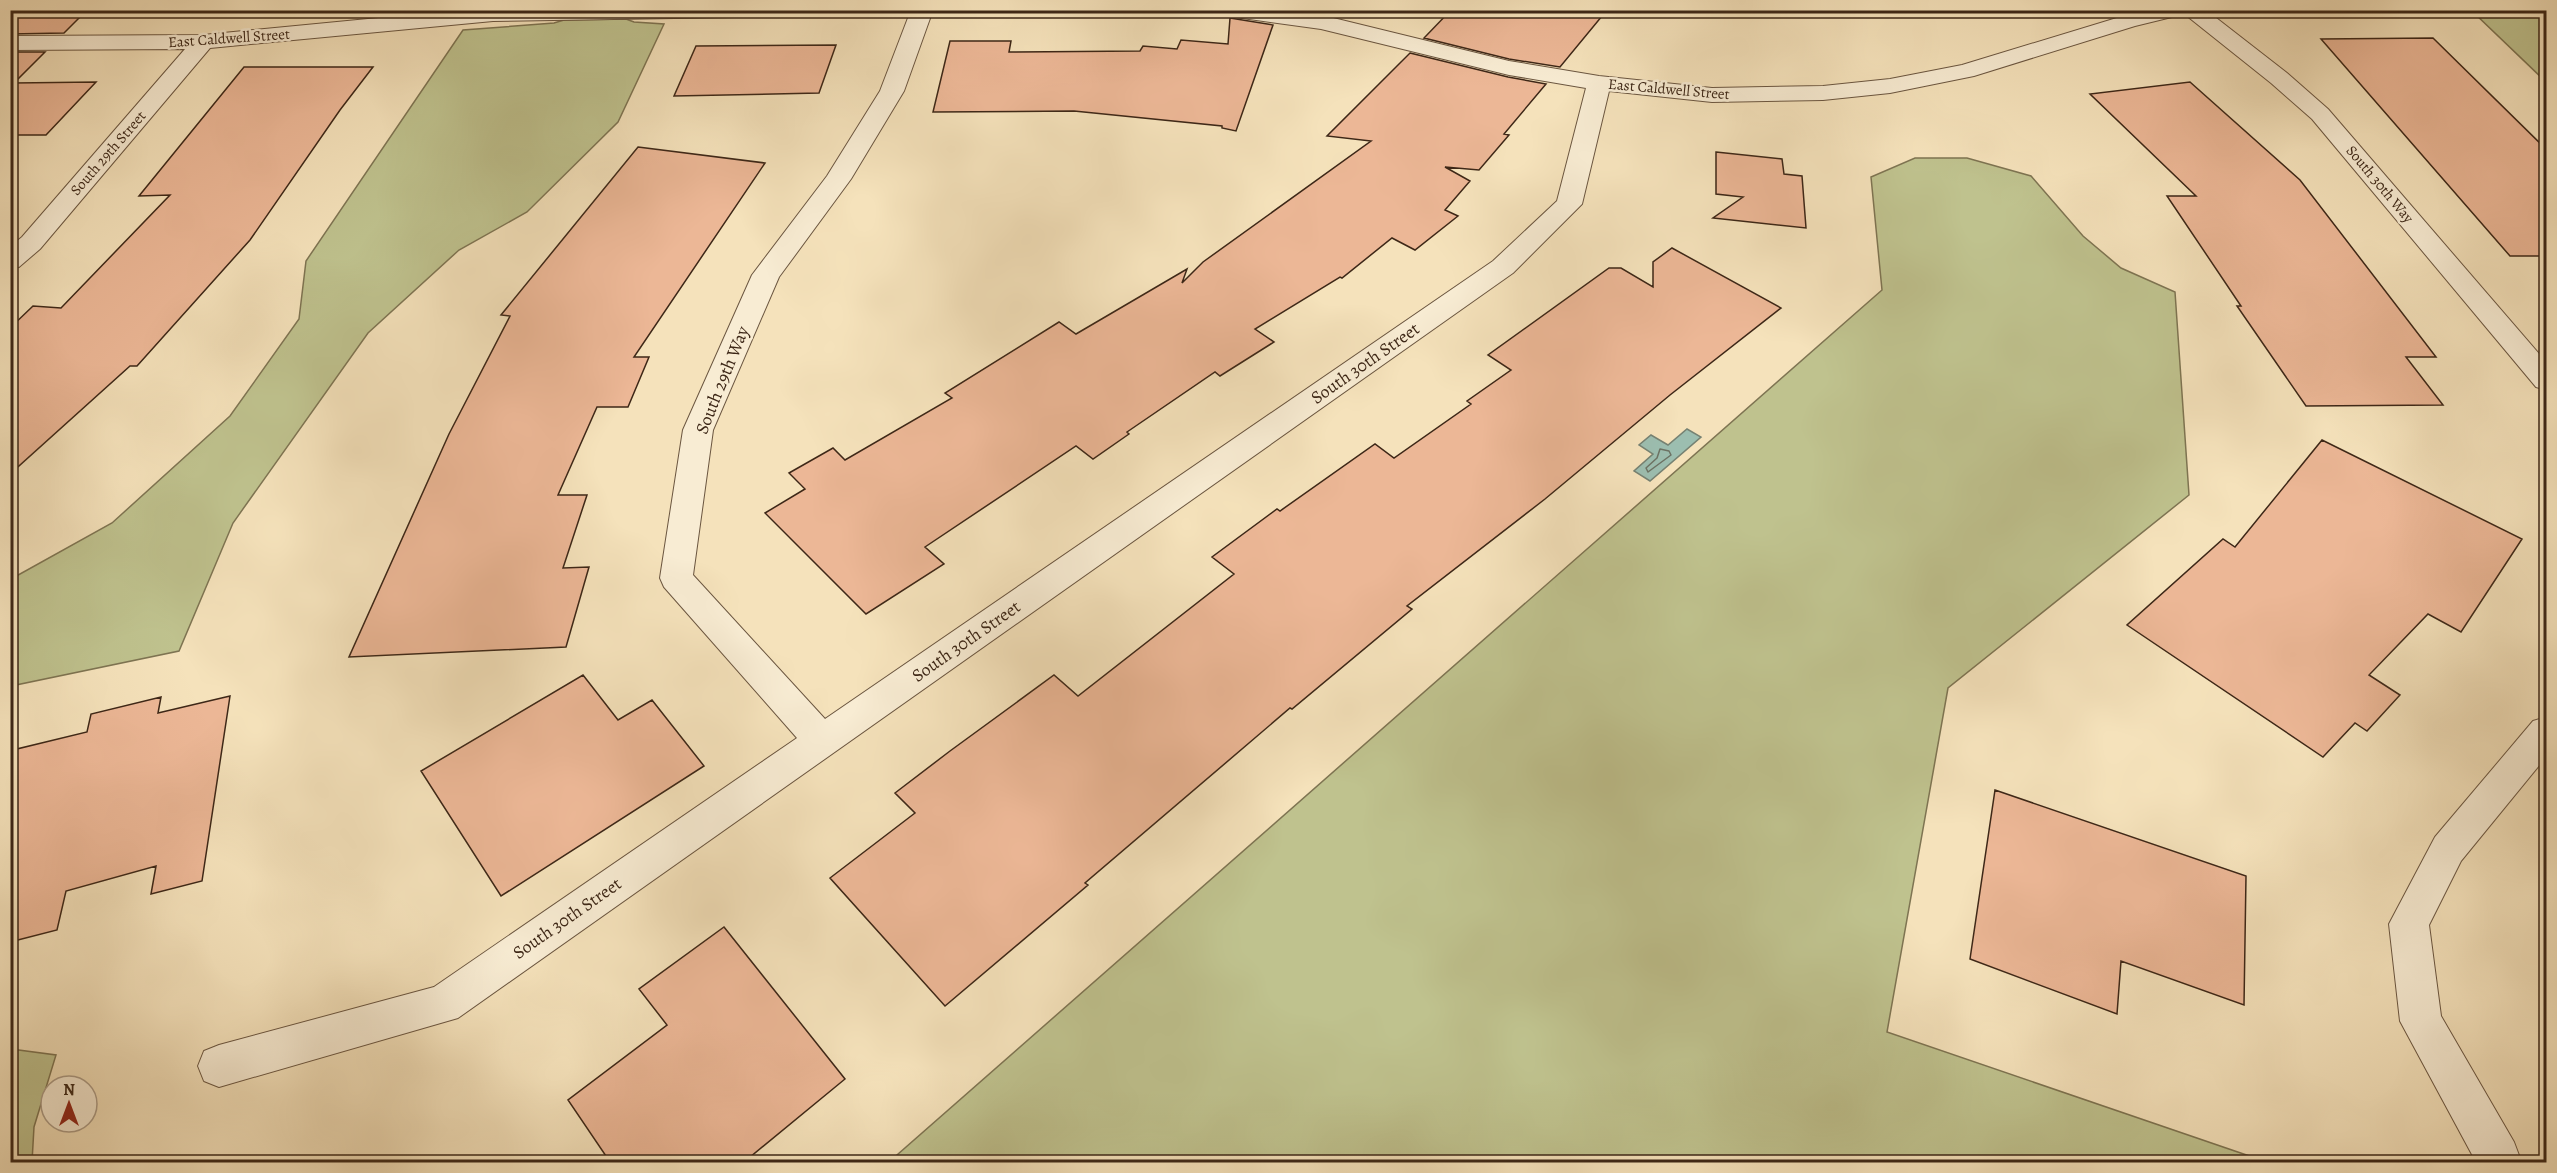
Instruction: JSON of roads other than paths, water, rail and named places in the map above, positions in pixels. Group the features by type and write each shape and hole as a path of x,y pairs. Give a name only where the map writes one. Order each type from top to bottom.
{"street":[{"name":"East Caldwell Street","path":"10,43 203,42 494,14 735,10"},
{"name":"South 29th Way","path":"822,741 676,578 698,430 766,275 838,179 892,91 922,10"},
{"name":"East Caldwell Street","path":"1235,10 1321,22 1509,68 1599,83 1712,96 1823,93 1890,86 1966,70 2127,21 2172,10"},
{"name":"South 30th Way","path":"2191,10 2279,78 2320,114 2547,380"},
{"name":"South 29th Street","path":"10,261 31,243 203,42"},
{"name":"South 30th Street","path":"219,1066 444,1004 1503,267 1569,204 1599,83"},
{"path":"2498,1158 2421,1021 2409,924 2448,849 2547,732"}],"water":[{"path":"1687,429 1701,437 1650,481 1634,471 1653,454 1639,445 1651,435 1668,445"}]}
